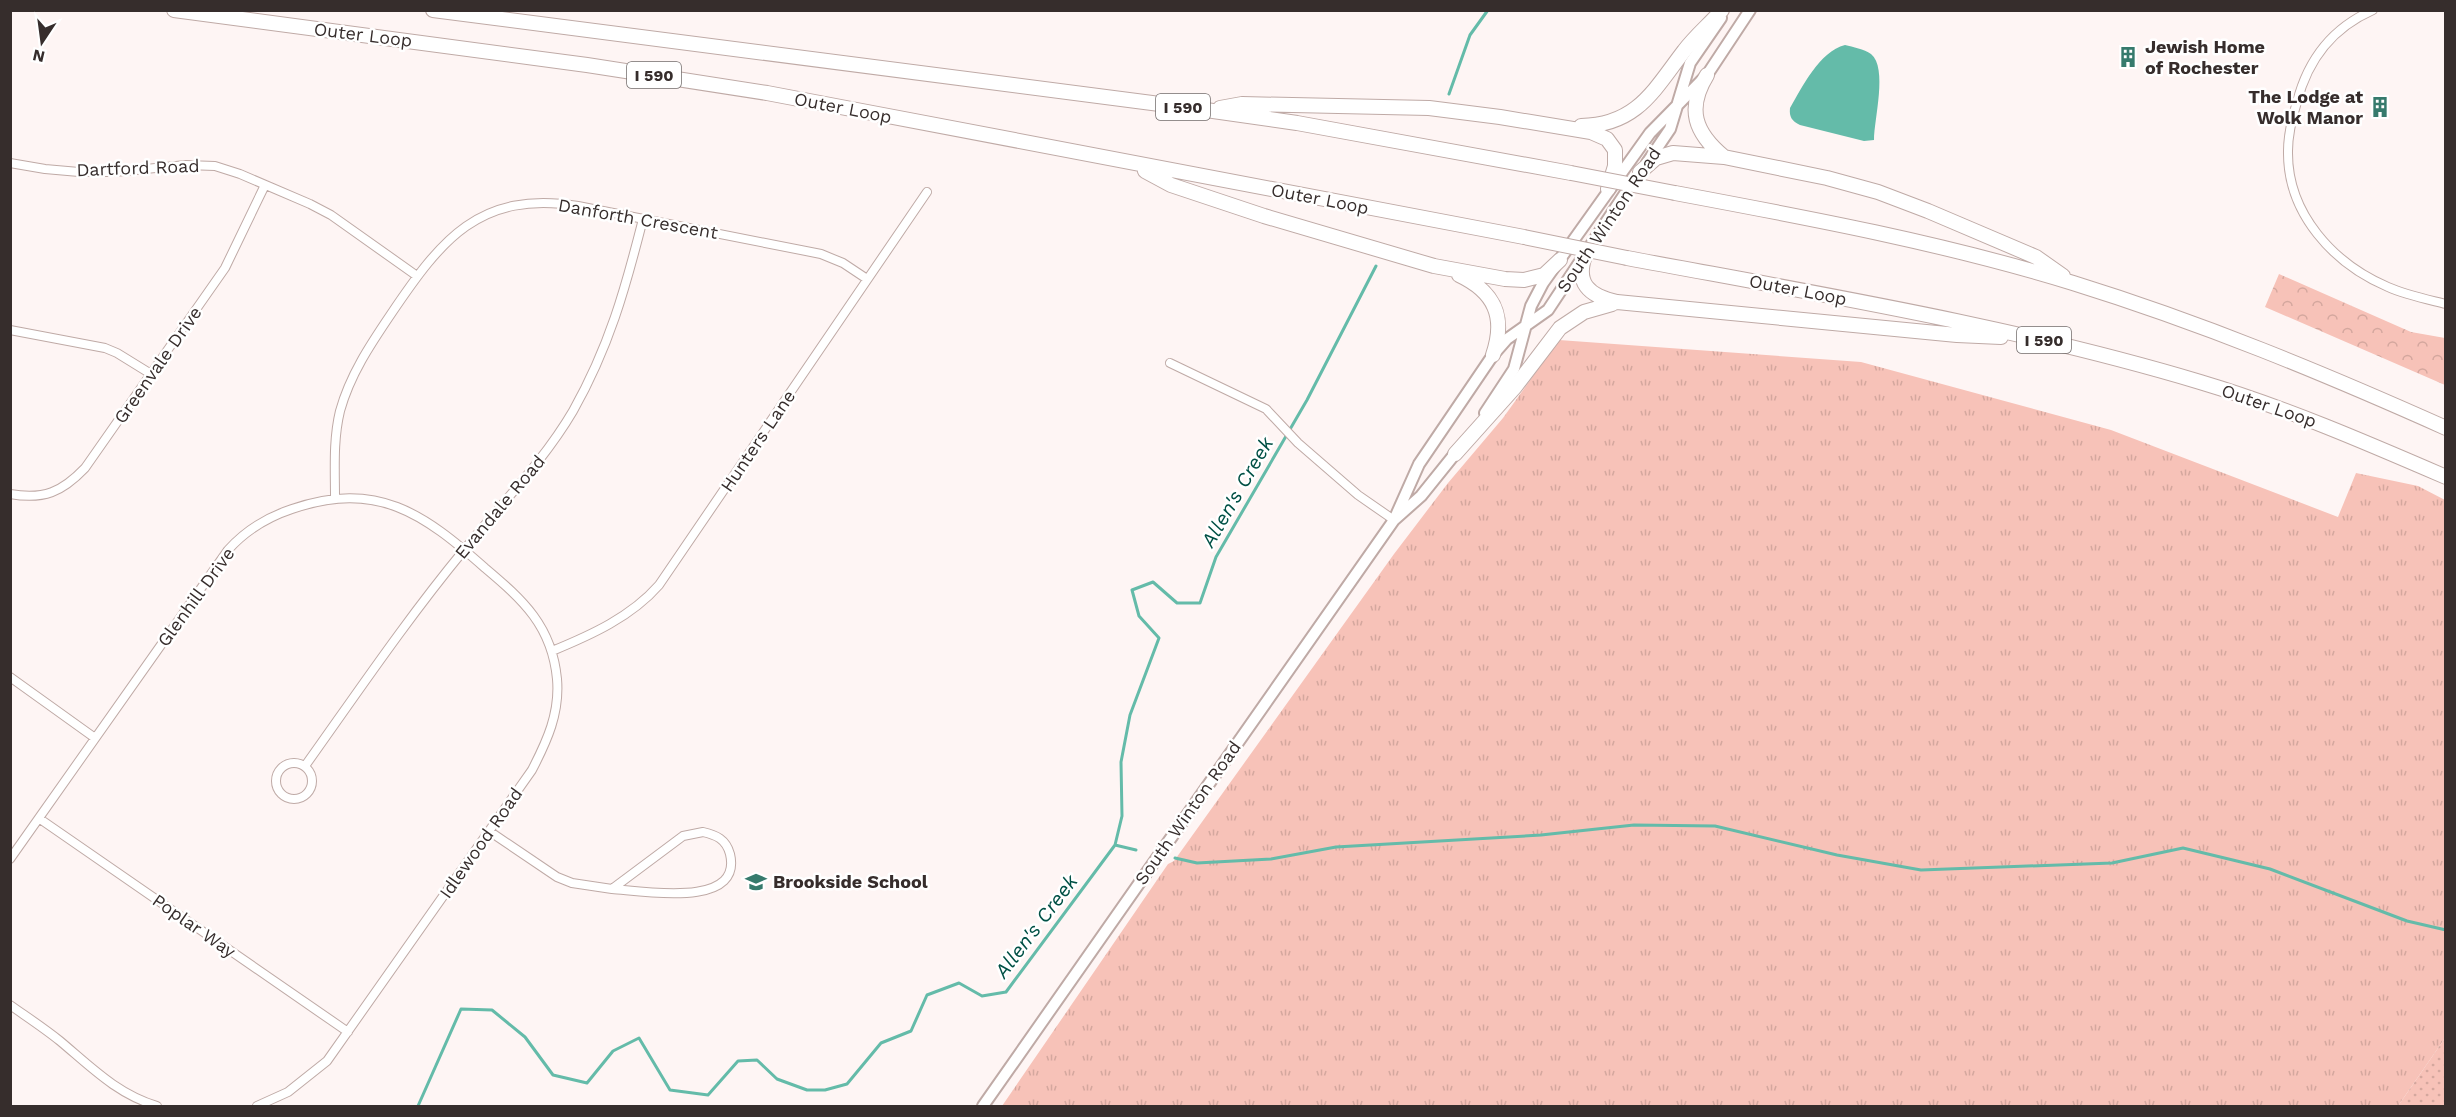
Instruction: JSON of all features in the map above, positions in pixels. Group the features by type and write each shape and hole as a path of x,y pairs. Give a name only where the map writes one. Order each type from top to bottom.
{"highway":[{"name":"Outer Loop","path":"174,10 651,74 803,100 1923,313 2036,338 2201,382 2334,428 2445,477"},
{"name":"I 590","path":"433,10 1297,123 1816,219 1950,249 2072,283 2234,338 2312,368 2445,428"},
{"path":"1555,126 1599,125 1636,110 1654,92 1687,47 1724,10"},
{"path":"1707,75 1697,99 1697,122 1705,140 1724,157"},
{"path":"1206,110 1242,104 1410,107 1470,112 1596,133 1612,144 1616,158 1608,189"},
{"path":"1640,172 1656,158 1668,153 1724,157 1827,178 1903,201 2036,257 2072,283"},
{"path":"1131,164 1171,185 1326,235 1434,266 1469,280 1490,297 1496,309 1499,324 1493,355"},
{"path":"1586,253 1581,272 1586,286 1596,297 1617,302 1957,335 2036,338"},
{"path":"1434,266 1517,280 1541,276 1560,261"},
{"path":"1455,454 1520,381 1560,328 1584,312 1617,302"}],"main road":[{"name":"South Winton Road","path":"983,1107 1394,520 1419,464 1493,355 1504,342 1548,310 1668,132 1690,63 1724,10"},
{"name":"South Winton Road","path":"1394,520 1421,496 1455,454 1512,373 1536,296 1608,189 1652,130 1707,75 1750,10"}],"street":[{"path":"2373,10 2336,32 2310,65 2300,88 2290,125 2288,150 2290,181 2308,221 2341,259 2389,288 2445,304"},
{"name":"Dartford Road","path":"10,163 80,172 115,172 186,165 215,166 292,195 331,215 417,276"},
{"name":"Greenvale Drive","path":"10,494 37,496 50,493 67,485 85,468 225,268 241,240 265,185"},
{"name":"Hunters Lane","path":"552,651 610,624 641,603 659,585 927,192"},
{"name":"Danforth Crescent","path":"335,498 335,437 346,392 369,347 417,276 450,238 471,223 494,212 519,205 561,204 821,254 867,279"},
{"name":"Evandale Road","path":"305,766 406,623 464,549 532,470 574,409 609,336 623,298 643,219"},
{"path":"10,330 105,348 151,374"},
{"path":"1170,363 1266,409 1298,443 1358,495 1394,520"},
{"name":"Glenhill Drive","path":"10,859 233,544 247,532 272,517 306,504 335,498 367,499 399,507 427,522 464,549"},
{"name":"Idlewood Road","path":"257,1107 274,1100 304,1082 327,1061 532,770 551,730 558,691 552,651 539,623 524,603 464,549"},
{"path":"10,677 95,738"},
{"path":"300,763 305,766 312,776 308,792 292,799 282,794 276,783 278,771 288,764 300,763"},
{"name":"Poplar Way","path":"40,819 348,1032"},
{"path":"489,831 557,877 572,883 612,889 698,893 714,888 726,878 731,860 728,848 719,836 703,832 683,836 612,889"},
{"path":"10,1005 60,1041 103,1079 119,1090 156,1107"}],"green space":[{"path":"2279,274 2411,332 2445,338 2445,385 2265,307"},
{"path":"1559,340 1861,362 2111,430 2338,517 2356,473 2418,486 2445,500 2445,1038 2398,1106 1002,1106 1168,864 1174,861 1394,554 1448,483 1503,418"},
{"path":"2445,1038 2445,1106 2398,1106"}],"shaded area":[{"path":"1845,45 1871,54 1879,70 1874,140 1864,141 1800,125 1791,116 1790,108 1806,80 1827,55"}],"waterway":[{"name":"Allen's Creek","path":"1449,94 1470,35 1488,10"},
{"name":"Allen's Creek","path":"418,1106 461,1009 492,1010 525,1037 553,1075 587,1083 613,1051 639,1038 670,1090 708,1095 738,1061 757,1060 777,1079 807,1090 825,1090 847,1084 881,1043 911,1031 927,995 959,983 982,996 1006,992 1115,845 1122,816 1121,762 1130,715 1159,638 1139,616 1132,590 1153,582 1177,603 1200,603 1216,557 1307,400 1376,266"},
{"path":"1175,858 1197,863 1271,859 1336,847 1541,835 1634,825 1715,826 1837,855 1921,870 2112,863 2183,848 2270,869 2407,921 2446,930"},
{"path":"1115,845 1136,850"}],"place":[{"name":"Jewish Home of Rochester","path":"2128,57"},
{"name":"The Lodge at Wolk Manor","path":"2380,107"},
{"name":"Brookside School","path":"756,882"}]}
